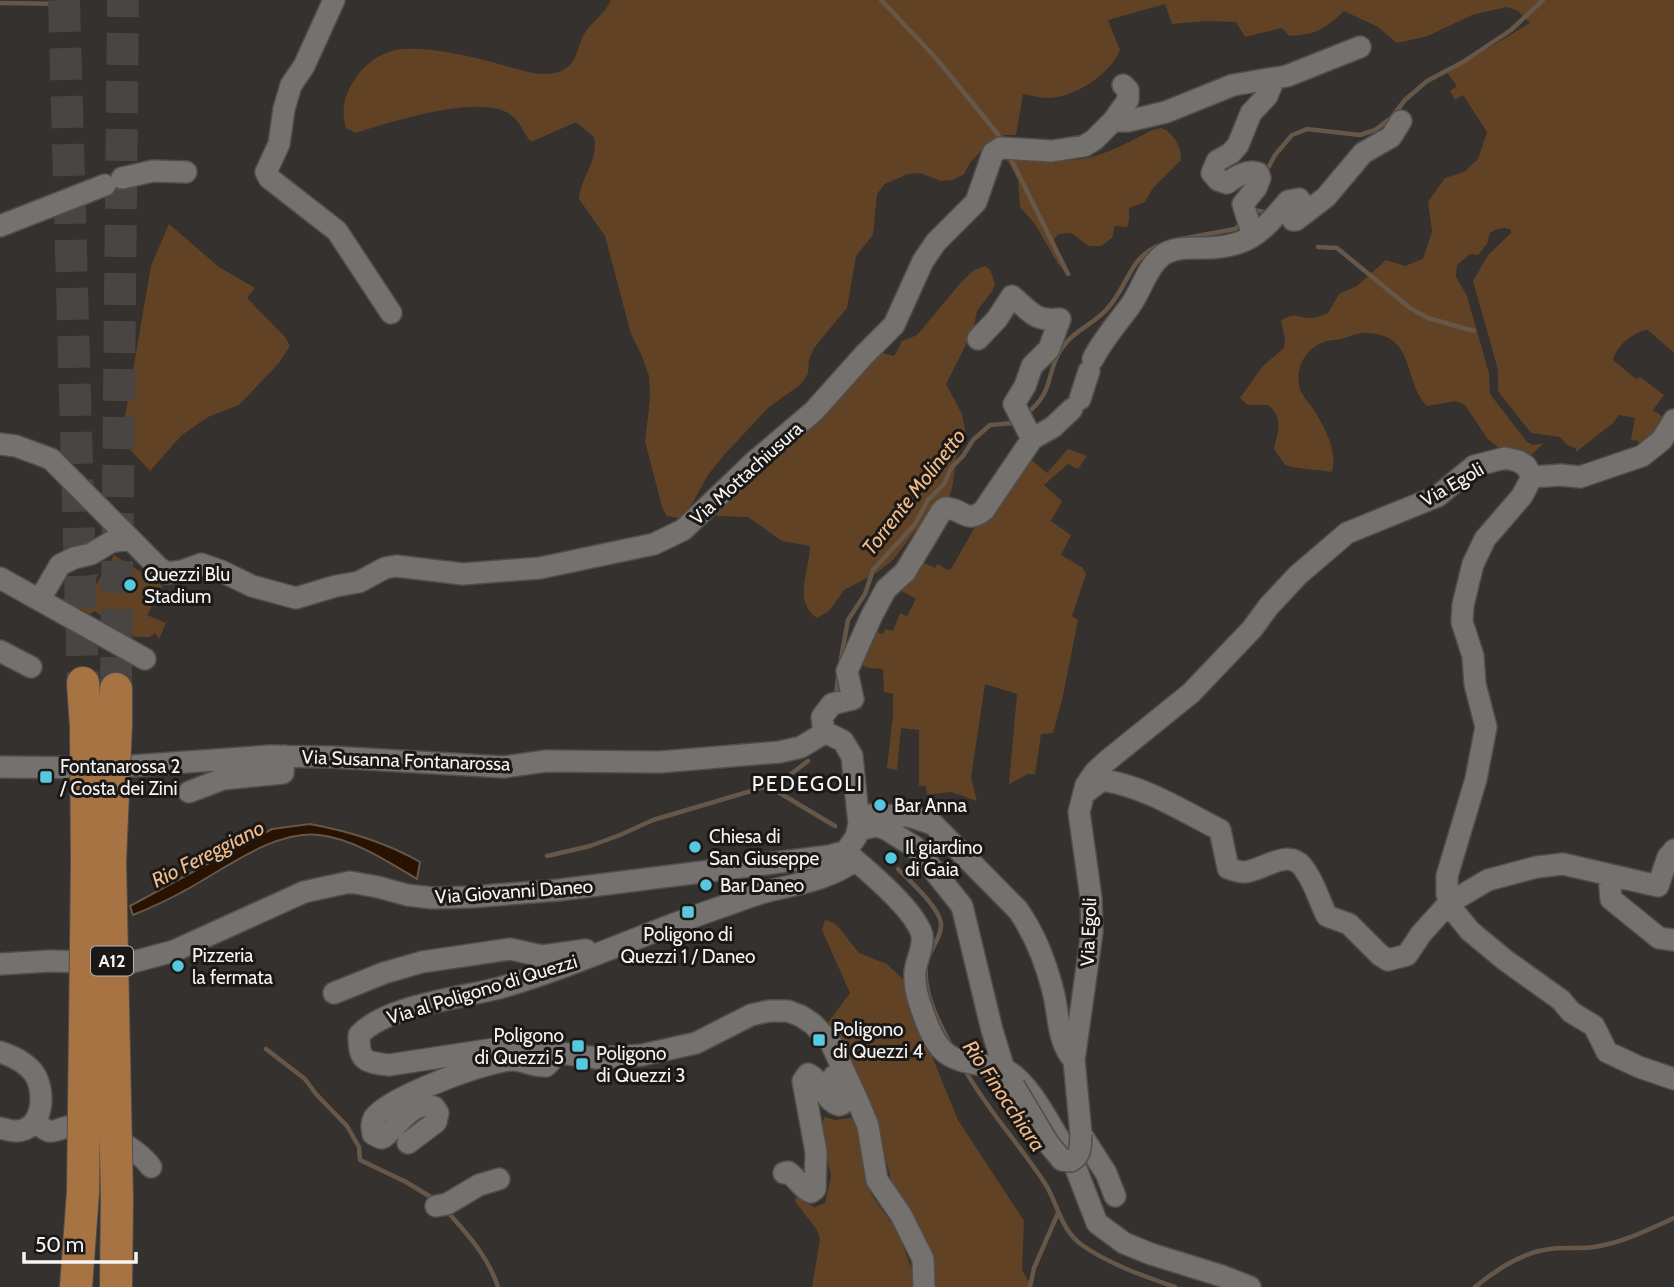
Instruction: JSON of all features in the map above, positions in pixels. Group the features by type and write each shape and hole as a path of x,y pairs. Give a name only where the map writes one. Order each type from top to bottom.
{"highway":[{"name":"A12","path":"83,683 101,725 110,860 117,1199 116,1287"},
{"name":"A12","path":"76,1287 83,1192 87,863 101,725 116,689"}],"street":[{"path":"334,0 304,66 291,85 279,144 266,172 269,178 337,231 391,313"},
{"path":"1112,121 1128,121 1166,112 1233,85 1287,76 1360,47"},
{"path":"1253,236 1244,204 1256,188 1260,178 1258,173 1238,176 1227,183 1212,173 1217,161 1231,153 1238,145 1251,113 1267,96 1274,79"},
{"name":"Via Mottachiusura","path":"0,444 16,446 51,459 167,573 201,564 221,570 252,586 296,598 359,582 384,568 396,566 463,574 540,568 654,544 683,530 754,462 814,411 894,326 923,261 936,242 976,202 993,153 1001,148 1052,151 1084,146 1094,140 1128,100 1128,90 1123,85"},
{"path":"1026,426 1053,427 1076,404 1102,341 1132,304 1149,272 1166,253 1184,248 1241,244 1276,216 1288,201 1299,199 1303,204 1292,218 1296,220 1326,197 1363,153 1391,136 1401,121"},
{"path":"0,226 141,172 186,173"},
{"path":"978,339 997,319 1013,296 1039,319 1060,319 1049,349 1032,366 1025,386 1014,404 1026,426"},
{"path":"1674,421 1662,440 1642,456 1580,477 1532,477 1522,496 1485,539 1473,564 1462,605 1462,622 1473,656 1475,684 1486,727 1476,779 1447,876 1449,903 1470,931 1504,960 1561,1000 1571,1012 1594,1026 1607,1052 1674,1079"},
{"path":"1026,426 984,510 972,517 952,508 945,508 905,572 886,589 847,671 853,699 832,704 822,717 824,733 835,736 846,745 852,756 858,830 850,855 917,924 922,943 915,969 915,989 932,1038 938,1047 952,1058 1004,1074 1014,1074 1026,1088 1072,1160 1097,1223 1125,1243 1151,1254 1250,1287"},
{"name":"Via Egoli","path":"1081,1134 1074,1060 1092,932 1091,898 1079,812 1082,796 1095,772 1191,693 1252,629 1298,575 1347,533 1438,496 1474,466 1505,458 1526,466 1532,477"},
{"path":"40,599 60,565 91,554 111,542 130,538"},
{"path":"0,578 145,659"},
{"path":"0,651 31,667"},
{"name":"Via Susanna Fontanarossa","path":"0,767 103,768 284,756 504,767 546,761 660,762 780,752 801,747 824,733"},
{"path":"188,792 223,779 283,773 284,756"},
{"path":"1082,796 1102,780 1117,782 1179,807 1220,830 1228,867 1234,870 1244,872 1287,859 1300,862 1317,889 1327,916 1349,924 1388,960 1407,955 1421,934 1449,903 1488,880 1537,867 1563,864 1658,886 1668,857 1674,850"},
{"name":"Via Egoli","path":"886,828 871,816 909,816 933,824 1018,910 1027,922 1049,977 1063,1044 1074,1060"},
{"path":"858,830 876,826 886,828 915,847 962,906 1004,1074 1048,1143 1062,1160 1071,1161 1078,1156 1081,1134"},
{"name":"Via al Poligono di Quezzi","path":"850,855 845,868 711,910 562,968 391,1014 368,1026 359,1035 359,1053 373,1063 389,1065 494,1049 553,1052 597,1058 642,1055 696,1043 751,1015 788,1010 813,1024 831,1043 868,1126 877,1180 901,1215 923,1259 925,1287"},
{"name":"Via Giovanni Daneo","path":"0,964 129,963 143,960 174,951 304,892 350,882 407,895 433,898 471,897 683,876 850,855"},
{"path":"1609,876 1611,899 1660,938 1674,940"},
{"name":"Via al Poligono di Quezzi","path":"334,993 384,973 422,962 498,951 524,951 541,956 584,949 594,955"},
{"path":"0,979 27,977 33,962"},
{"path":"784,1174 791,1174 807,1191 815,1189 816,1152 803,1081 808,1074 814,1076 831,1102 835,1105 842,1104 843,1099 824,1052 831,1043"},
{"path":"0,1052 21,1061 32,1071 40,1083 42,1096 35,1121 20,1131 0,1128"},
{"path":"408,1143 436,1122 438,1113 434,1107 424,1105 402,1117 384,1137 373,1134 372,1129 377,1115 402,1097 500,1062 514,1060 546,1066 553,1052"},
{"path":"35,1121 44,1130 55,1133 75,1126 103,1133 144,1157 151,1167"},
{"path":"1081,1134 1106,1173 1115,1196"},
{"path":"440,1205 479,1185 499,1179"}],"shaded area":[{"path":"611,0 1674,0 1674,353 1645,330 1625,341 1613,360 1636,379 1640,377 1664,395 1653,410 1665,418 1659,435 1637,455 1639,441 1631,440 1635,418 1619,415 1613,423 1576,452 1576,448 1567,445 1560,437 1531,433 1498,391 1498,370 1473,281 1488,255 1511,233 1511,230 1502,228 1490,233 1487,244 1478,255 1470,254 1457,265 1456,277 1467,296 1489,373 1490,394 1527,442 1533,445 1544,443 1529,457 1501,450 1487,438 1465,405 1456,401 1427,406 1414,385 1401,350 1394,341 1383,335 1363,333 1318,345 1306,356 1299,371 1301,391 1329,438 1333,455 1332,472 1285,465 1274,449 1278,420 1273,410 1268,405 1248,405 1240,398 1262,367 1284,348 1281,321 1293,316 1312,318 1328,313 1339,294 1357,286 1386,260 1405,266 1423,259 1432,231 1428,202 1445,178 1464,172 1478,159 1487,132 1463,95 1455,100 1450,91 1457,86 1447,73 1530,23 1518,11 1507,7 1472,15 1428,36 1397,43 1378,27 1344,11 1325,27 1307,34 1289,36 1282,28 1245,37 1236,22 1172,24 1165,4 1108,20 1120,50 1109,67 1091,82 1060,97 1023,94 1016,135 1005,135 987,144 964,174 953,180 941,181 920,173 908,174 885,184 877,194 873,235 856,256 847,308 814,348 809,360 808,374 800,385 769,407 724,455 708,475 688,511 678,518 667,516 662,507 645,441 650,399 649,376 631,334 605,236 579,199 594,154 594,137 576,122 531,142 513,117 489,107 430,113 356,133 346,128 344,116 347,93 360,72 378,57 401,49 447,52 534,73 549,74 563,70 572,63 584,34"},
{"path":"1161,128 1176,141 1181,160 1153,188 1145,202 1129,208 1127,227 1115,226 1112,238 1101,246 1089,246 1071,233 1058,234 1054,240 1065,263 1066,272 1058,264 1035,224 1020,207 1018,180 1006,158 1029,156 1078,160 1110,151"},
{"path":"169,224 219,267 255,288 247,298 285,337 290,346 279,363 239,405 208,417 182,435 150,471 121,440 151,266"},
{"path":"985,266 990,270 995,283 993,290 977,311 973,331 946,384 962,414 966,434 956,458 949,497 925,518 893,560 878,572 844,590 829,611 817,618 805,603 804,594 810,546 782,541 748,517 717,516 715,511 878,355 883,353 894,356 902,341 917,335 962,281 974,270"},
{"path":"1068,449 1087,456 1078,469 1068,464 1044,485 1062,501 1051,521 1071,535 1061,555 1082,567 1086,574 1072,616 1078,620 1053,733 1041,734 1035,774 1028,774 1009,784 1017,694 985,684 971,778 977,801 951,792 927,795 926,786 919,786 919,730 901,728 897,770 887,768 893,694 884,692 883,669 861,665 873,631 883,634 885,629 893,631 900,613 907,616 916,599 894,587 920,561 935,568 938,564 947,570 951,569 978,522 1027,456 1047,473"},
{"path":"114,555 163,586 147,615 166,623 159,639 155,633 150,637 136,637 94,611 90,614 63,600 73,585 82,578 99,574 93,581 97,584"},
{"name":"Rio Fereggiano","path":"310,824 367,838 407,855 420,862 417,879 345,841 319,835 302,835 266,845 176,895 133,915 130,906 272,829"},
{"path":"825,920 834,923 859,953 887,964 907,983 918,1022 958,1120 1024,1221 1022,1270 1032,1287 934,1287 894,1191 875,1118 827,1024 850,993 822,930"},
{"path":"825,1117 835,1120 855,1117 862,1140 871,1194 898,1232 913,1273 912,1287 812,1287 820,1239 817,1230 794,1200 799,1195 806,1203 815,1207 825,1203 831,1176 820,1126"}],"waterway":[{"path":"0,3 71,4 75,0"},
{"path":"881,0 935,57 1003,143"},
{"name":"Torrente Molinetto","path":"1266,172 1275,155 1292,135 1307,129 1360,135 1375,130 1391,118 1405,100 1427,81 1463,62 1511,30 1543,0"},
{"path":"1010,157 1068,274"},
{"path":"1254,210 1270,213"},
{"name":"Torrente Molinetto","path":"1181,239 1235,229 1242,222"},
{"name":"Torrente Molinetto","path":"1026,414 1042,397 1053,365 1067,342 1115,300 1142,256 1162,244"},
{"path":"1318,247 1337,248 1410,308 1428,318 1474,331"},
{"name":"Torrente Molinetto","path":"840,664 848,620 865,594 873,570 915,524 928,500 944,484 951,468 973,440 990,425 1016,421"},
{"name":"Torrente Molinetto","path":"836,695 838,676"},
{"name":"Rio Fereggiano","path":"547,856 590,846 653,820 768,786 787,777 808,761"},
{"name":"Rio Finocchiara","path":"768,786 835,826"},
{"name":"Rio Finocchiara","path":"898,869 923,895 939,917 941,929 927,960 926,976 933,1008 952,1047"},
{"path":"266,1049 305,1079 347,1126 359,1147 360,1160 434,1199"},
{"name":"Rio Finocchiara","path":"965,1070 1046,1185 1065,1225 1075,1239 1115,1264 1175,1287"},
{"path":"446,1210 483,1255 498,1287"},
{"path":"1030,1287 1034,1268 1058,1213"},
{"path":"1475,1287 1501,1268 1529,1254 1550,1249 1604,1245 1635,1236 1674,1218"}],"tunnel":[{"path":"64,0 83,683"},
{"path":"116,689 123,0"}],"place":[{"name":"Quezzi Blu Stadium","path":"130,585"},
{"name":"Fontanarossa 2 / Costa dei Zini","path":"46,777"},
{"name":"Bar Anna","path":"880,805"},
{"name":"Chiesa di San Giuseppe","path":"695,847"},
{"name":"Il giardino di Gaia","path":"891,858"},
{"name":"Bar Daneo","path":"706,885"},
{"name":"Poligono di Quezzi 1 / Daneo","path":"688,912"},
{"name":"Pizzeria la fermata","path":"178,966"},
{"name":"Poligono di Quezzi 4","path":"819,1040"},
{"name":"Poligono di Quezzi 5","path":"578,1046"},
{"name":"Poligono di Quezzi 3","path":"582,1064"}],"district":[{"name":"PEDEGOLI","path":"808,784"}]}
